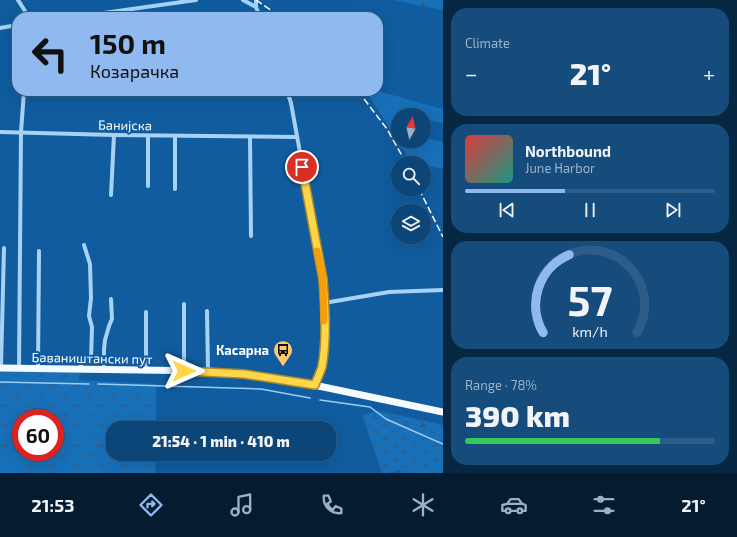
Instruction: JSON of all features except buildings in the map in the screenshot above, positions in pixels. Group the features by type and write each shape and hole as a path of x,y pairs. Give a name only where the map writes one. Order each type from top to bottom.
{"main road":[{"name":"Баваништански пут","path":"1,368 208,371 244,374 315,385 443,412"}],"street":[{"path":"18,0 26,12"},
{"path":"111,12 196,0"},
{"path":"243,0 256,7"},
{"path":"256,0 258,12"},
{"path":"0,28 12,27"},
{"path":"19,368 21,132 24,96"},
{"path":"288,96 291,103 323,279 324,345 322,368 315,385"},
{"name":"Банијска","path":"0,132 148,136 296,137"},
{"path":"111,195 114,135"},
{"path":"148,136 148,186"},
{"path":"175,136 175,189"},
{"path":"250,137 251,236"},
{"path":"80,370 81,364 84,360 91,359 92,327 89,316 91,298 90,264 84,245"},
{"path":"1,368 1,292 4,248"},
{"path":"38,369 39,251"},
{"path":"324,303 389,292 443,290"},
{"path":"104,370 105,340 112,319 111,299"},
{"path":"184,304 184,371"},
{"path":"207,311 208,371"},
{"path":"146,312 146,371"}],"green space":[{"path":"394,0 443,0 443,10"},
{"path":"383,92 443,109 443,123 431,120 431,108 391,108 391,130 369,96 383,96"},
{"path":"431,139 443,142 443,169 431,166 431,156 407,156 402,148 431,148"},
{"path":"0,368 80,369 79,380 156,384 156,421 106,421 106,461 156,461 155,473 0,473"},
{"path":"380,411 443,425 443,436"},
{"path":"380,411 443,436 443,473 401,473 400,470 382,473 362,415"},
{"path":"0,452 12,452 12,461 20,461 20,473 0,473"}],"waterway":[{"path":"0,382 89,384"},
{"path":"98,384 261,389 310,398"},
{"path":"320,400 370,407 386,419 443,444"}],"railway":[{"path":"256,0 274,12"},
{"path":"362,96 387,129 402,156"},
{"path":"422,196 443,237"}],"slow traffic":[{"path":"317,251 323,279 324,321"}],"place":[{"name":"Касарна","path":"283,367"}],"route":[{"path":"184,371 244,374 315,385 322,368 324,345 323,279 302,167"}]}
